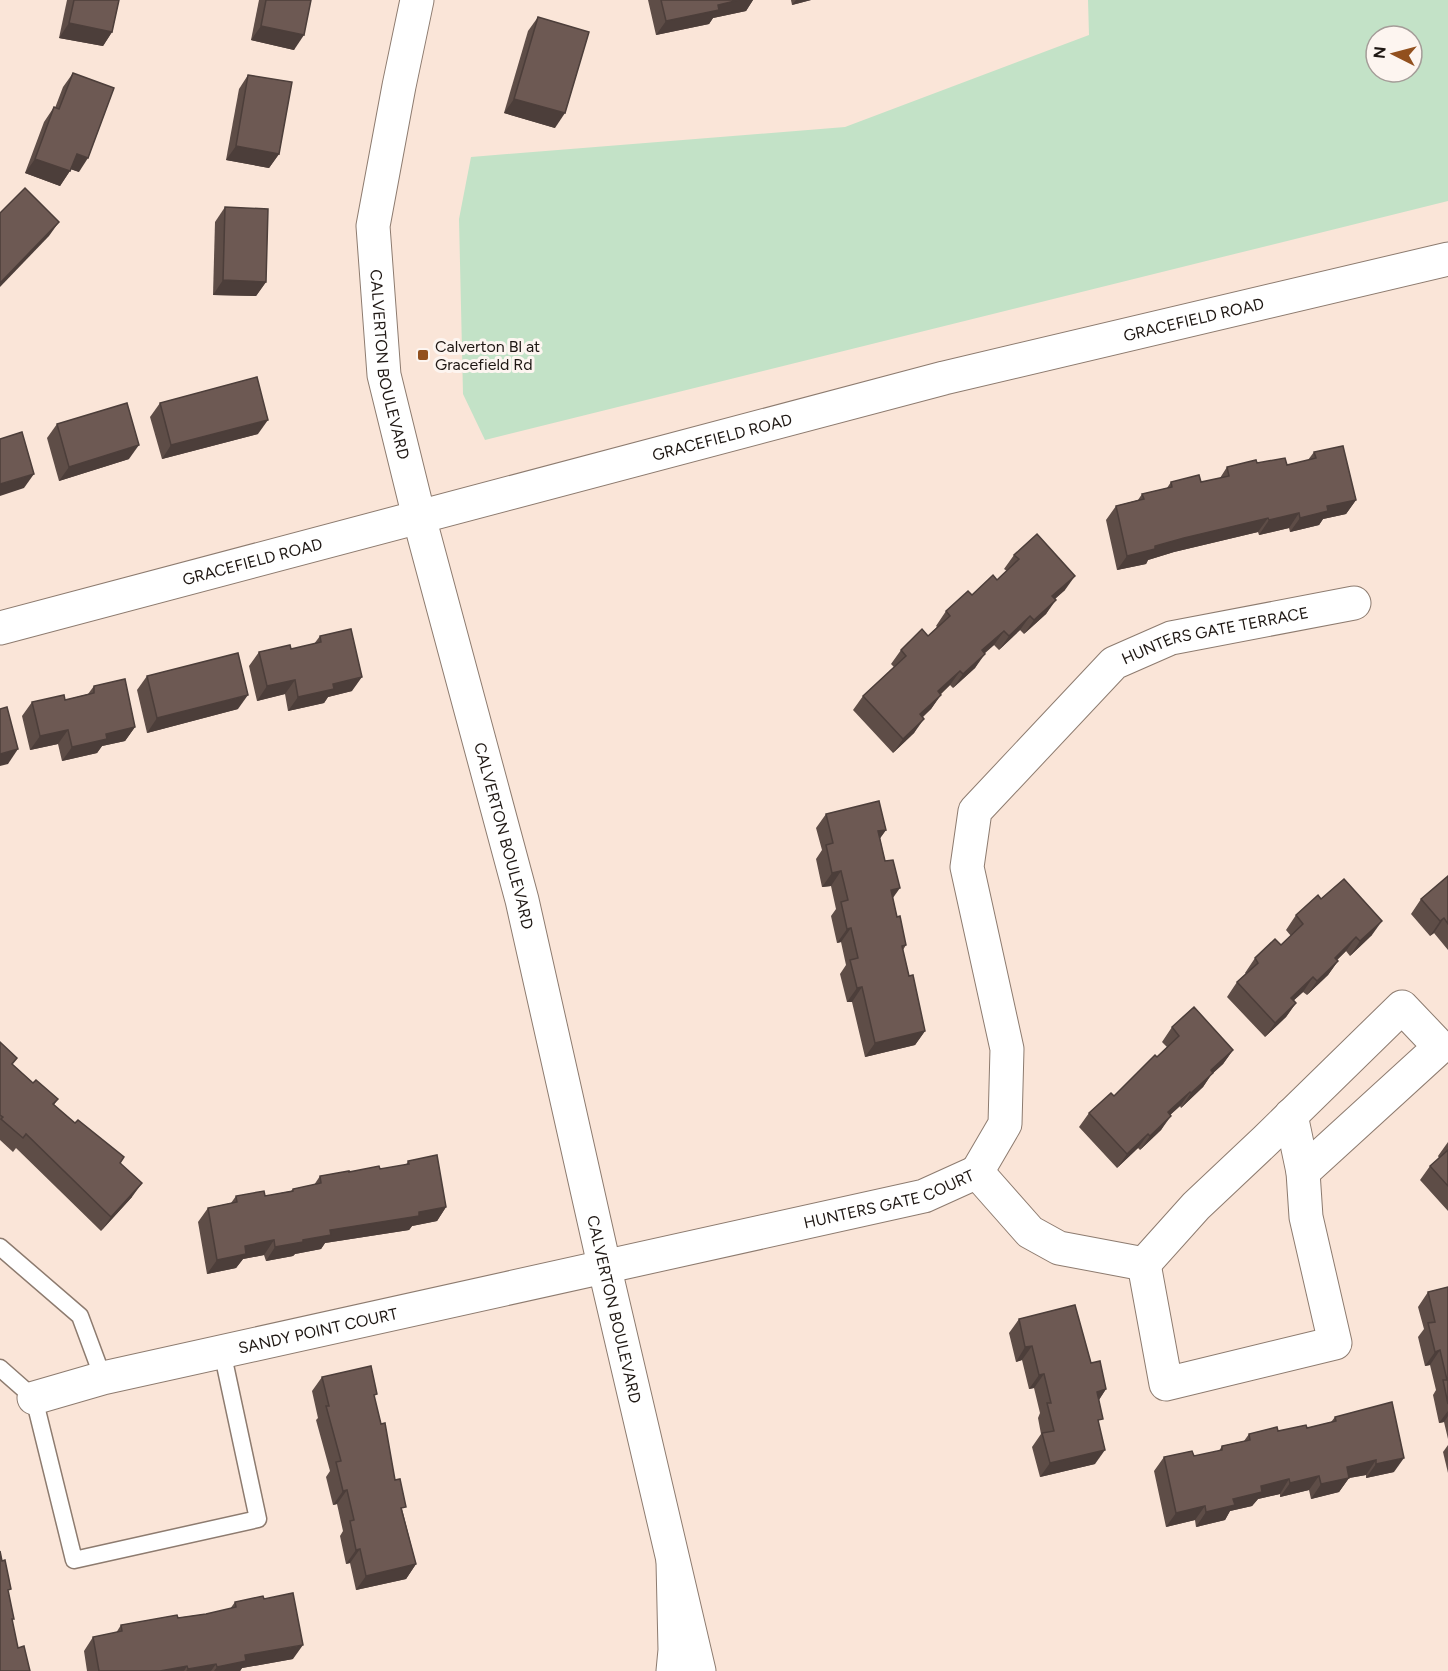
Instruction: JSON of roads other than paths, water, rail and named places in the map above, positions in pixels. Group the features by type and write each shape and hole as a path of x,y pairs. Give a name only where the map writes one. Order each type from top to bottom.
{"street":[{"name":"CALVERTON BOULEVARD","path":"417,0 373,226 384,375 419,517 522,900 699,1671"},
{"name":"GRACEFIELD ROAD","path":"0,628 944,378 1448,259"},
{"name":"HUNTERS GATE TERRACE","path":"977,1172 1005,1124 1007,1049 967,867 975,811 1114,663 1172,638 1354,603"},
{"path":"1291,1115 1303,1172 1306,1217 1335,1342 1166,1384 1144,1263 1196,1206 1402,1007 1440,1047 1303,1172"},
{"name":"HUNTERS GATE COURT","path":"604,1265 924,1196 977,1172 1030,1232 1040,1238 1059,1248 1144,1263"},
{"name":"SANDY POINT COURT","path":"34,1398 103,1378 604,1265"},
{"path":"673,1562 673,1671"}],"lane":[{"path":"0,1247 80,1316 103,1378"},
{"path":"0,1368 34,1398 74,1560 258,1519 222,1351"}],"place":[{"name":"Calverton Bl at Gracefield Rd","path":"423,355"}]}
